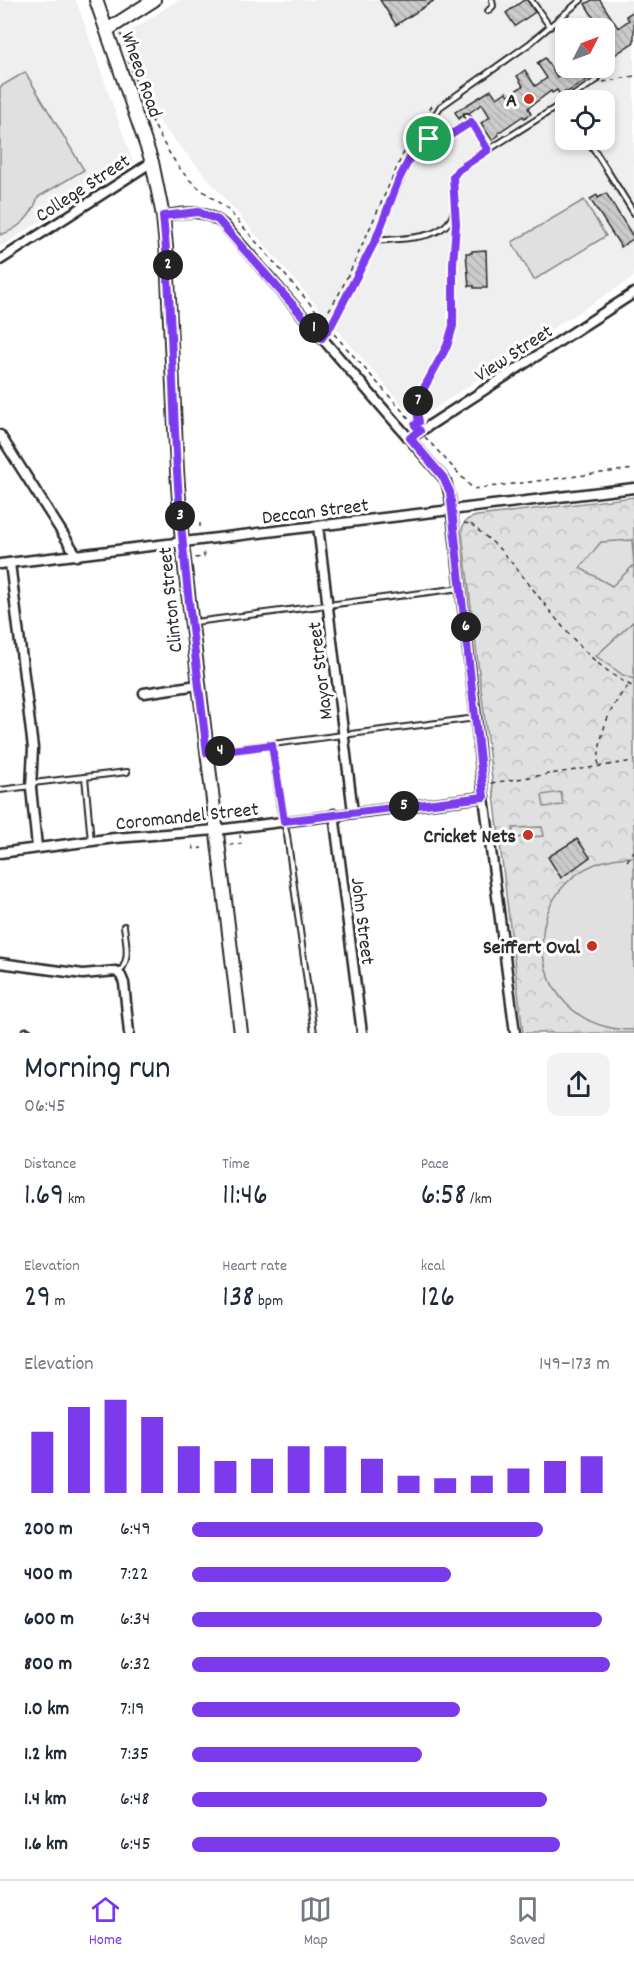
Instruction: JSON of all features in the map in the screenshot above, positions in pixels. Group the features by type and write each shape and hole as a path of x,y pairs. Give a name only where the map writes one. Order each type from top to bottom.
{"street":[{"name":"Wheeo Road","path":"96,0 152,162"},
{"path":"107,30 154,0"},
{"name":"Clinton Street","path":"152,162 163,216 167,257 182,543 241,1033"},
{"name":"College Street","path":"0,260 152,162"},
{"path":"163,216 198,212 218,220 446,481 450,492 482,782 515,1033"},
{"name":"View Street","path":"410,438 417,428 634,293"},
{"path":"0,435 77,556"},
{"name":"Deccan Street","path":"0,564 634,488"},
{"name":"Mayor Street","path":"318,526 353,812"},
{"path":"10,563 33,748 31,784 38,847"},
{"path":"144,693 198,685"},
{"name":"Coromandel Street","path":"0,853 91,841 216,830 484,797"},
{"name":"John Street","path":"334,814 362,1033"},
{"path":"0,963 83,974 116,971 123,982 129,1033"}],"lane":[{"path":"488,11 493,6 492,0"},
{"path":"531,0 550,27"},
{"path":"322,338 330,328 375,241 399,179 423,133 440,107 529,44 581,0"},
{"path":"582,90 597,80"},
{"path":"454,318 453,180 456,172 555,108"},
{"path":"467,116 488,150"},
{"path":"423,133 436,144 471,122"},
{"path":"594,150 634,213"},
{"path":"375,241 440,231 449,223 455,208"},
{"path":"191,622 462,588"},
{"path":"207,753 476,718"},
{"path":"272,745 314,1033"},
{"path":"0,790 128,772"},
{"path":"85,777 91,841"},
{"path":"119,973 124,967 127,955 124,926"}],"path":[{"path":"124,29 120,31 147,112 183,172 193,183 226,208 473,489 634,469"},
{"path":"597,80 604,82 634,76"},
{"path":"323,318 339,294 403,154 428,108 433,104"},
{"path":"417,428 418,399 447,346 454,318"},
{"path":"464,523 470,524 505,554 590,657 604,669 634,687"},
{"path":"195,558 204,557 203,548"},
{"path":"598,767 600,743 609,713 630,685"},
{"path":"482,782 491,783 634,761"},
{"path":"225,812 236,810 237,818"},
{"path":"191,819 190,816 196,816"},
{"path":"229,845 241,844 239,834"},
{"path":"193,845 194,849 202,848"},
{"path":"627,861 634,851"}],"shaded area":[{"path":"0,0 76,0 133,162 0,247"},
{"path":"178,0 634,0 634,277 416,421 159,122 128,33"}],"green space":[{"path":"25,72 84,170 38,197 24,221 0,235 0,87"},
{"path":"584,200 606,236 534,280 512,242"},
{"path":"634,497 634,1033 523,1033 462,529 466,521 477,516"},
{"path":"632,540 634,565 612,586 580,568 601,542"},
{"path":"634,621 634,679 623,675 596,656"},
{"path":"561,792 563,805 544,807 542,795"},
{"path":"542,827 544,836 513,838 513,828"},
{"name":"Seiffert Oval","path":"634,857 634,1030 595,1023 566,1004 549,976 542,945 548,913 565,885 593,865"}],"building":[{"path":"380,0 435,0 396,25"},
{"path":"527,0 535,12 515,26 506,13"},
{"path":"592,0 600,0 612,18 594,18 585,4"},
{"path":"634,11 634,42 615,55 615,23 618,28 629,20 626,16"},
{"name":"A","path":"545,58 555,74 555,78 590,78 571,90 555,90 552,93 551,91 528,108 531,114 524,118 523,116 498,133 499,135 492,140 481,123 490,117 482,104 469,113 464,113 459,119 455,112 491,90 497,98 506,92 509,95 523,86 517,76 525,70 535,86 547,78 537,63"},
{"path":"606,193 634,238 621,247 590,199 597,195 598,198"},
{"path":"486,250 487,288 474,288 474,286 469,286 466,253"},
{"path":"577,839 590,857 561,878 548,857"}],"place":[{"name":"A","path":"529,99"},
{"name":"Cricket Nets","path":"528,835"},
{"name":"Seiffert Oval","path":"592,946"}],"route":[{"path":"471,122 488,150 458,170 453,177 456,224 453,264 453,326 447,346 418,399 419,422 415,425 420,431 410,438 446,481 450,492 484,797 284,821 280,808 272,745 207,753 182,543 163,216 198,212 218,220 231,232 322,338 332,324 376,239 415,145 423,133 429,139 436,144 471,122"}]}
